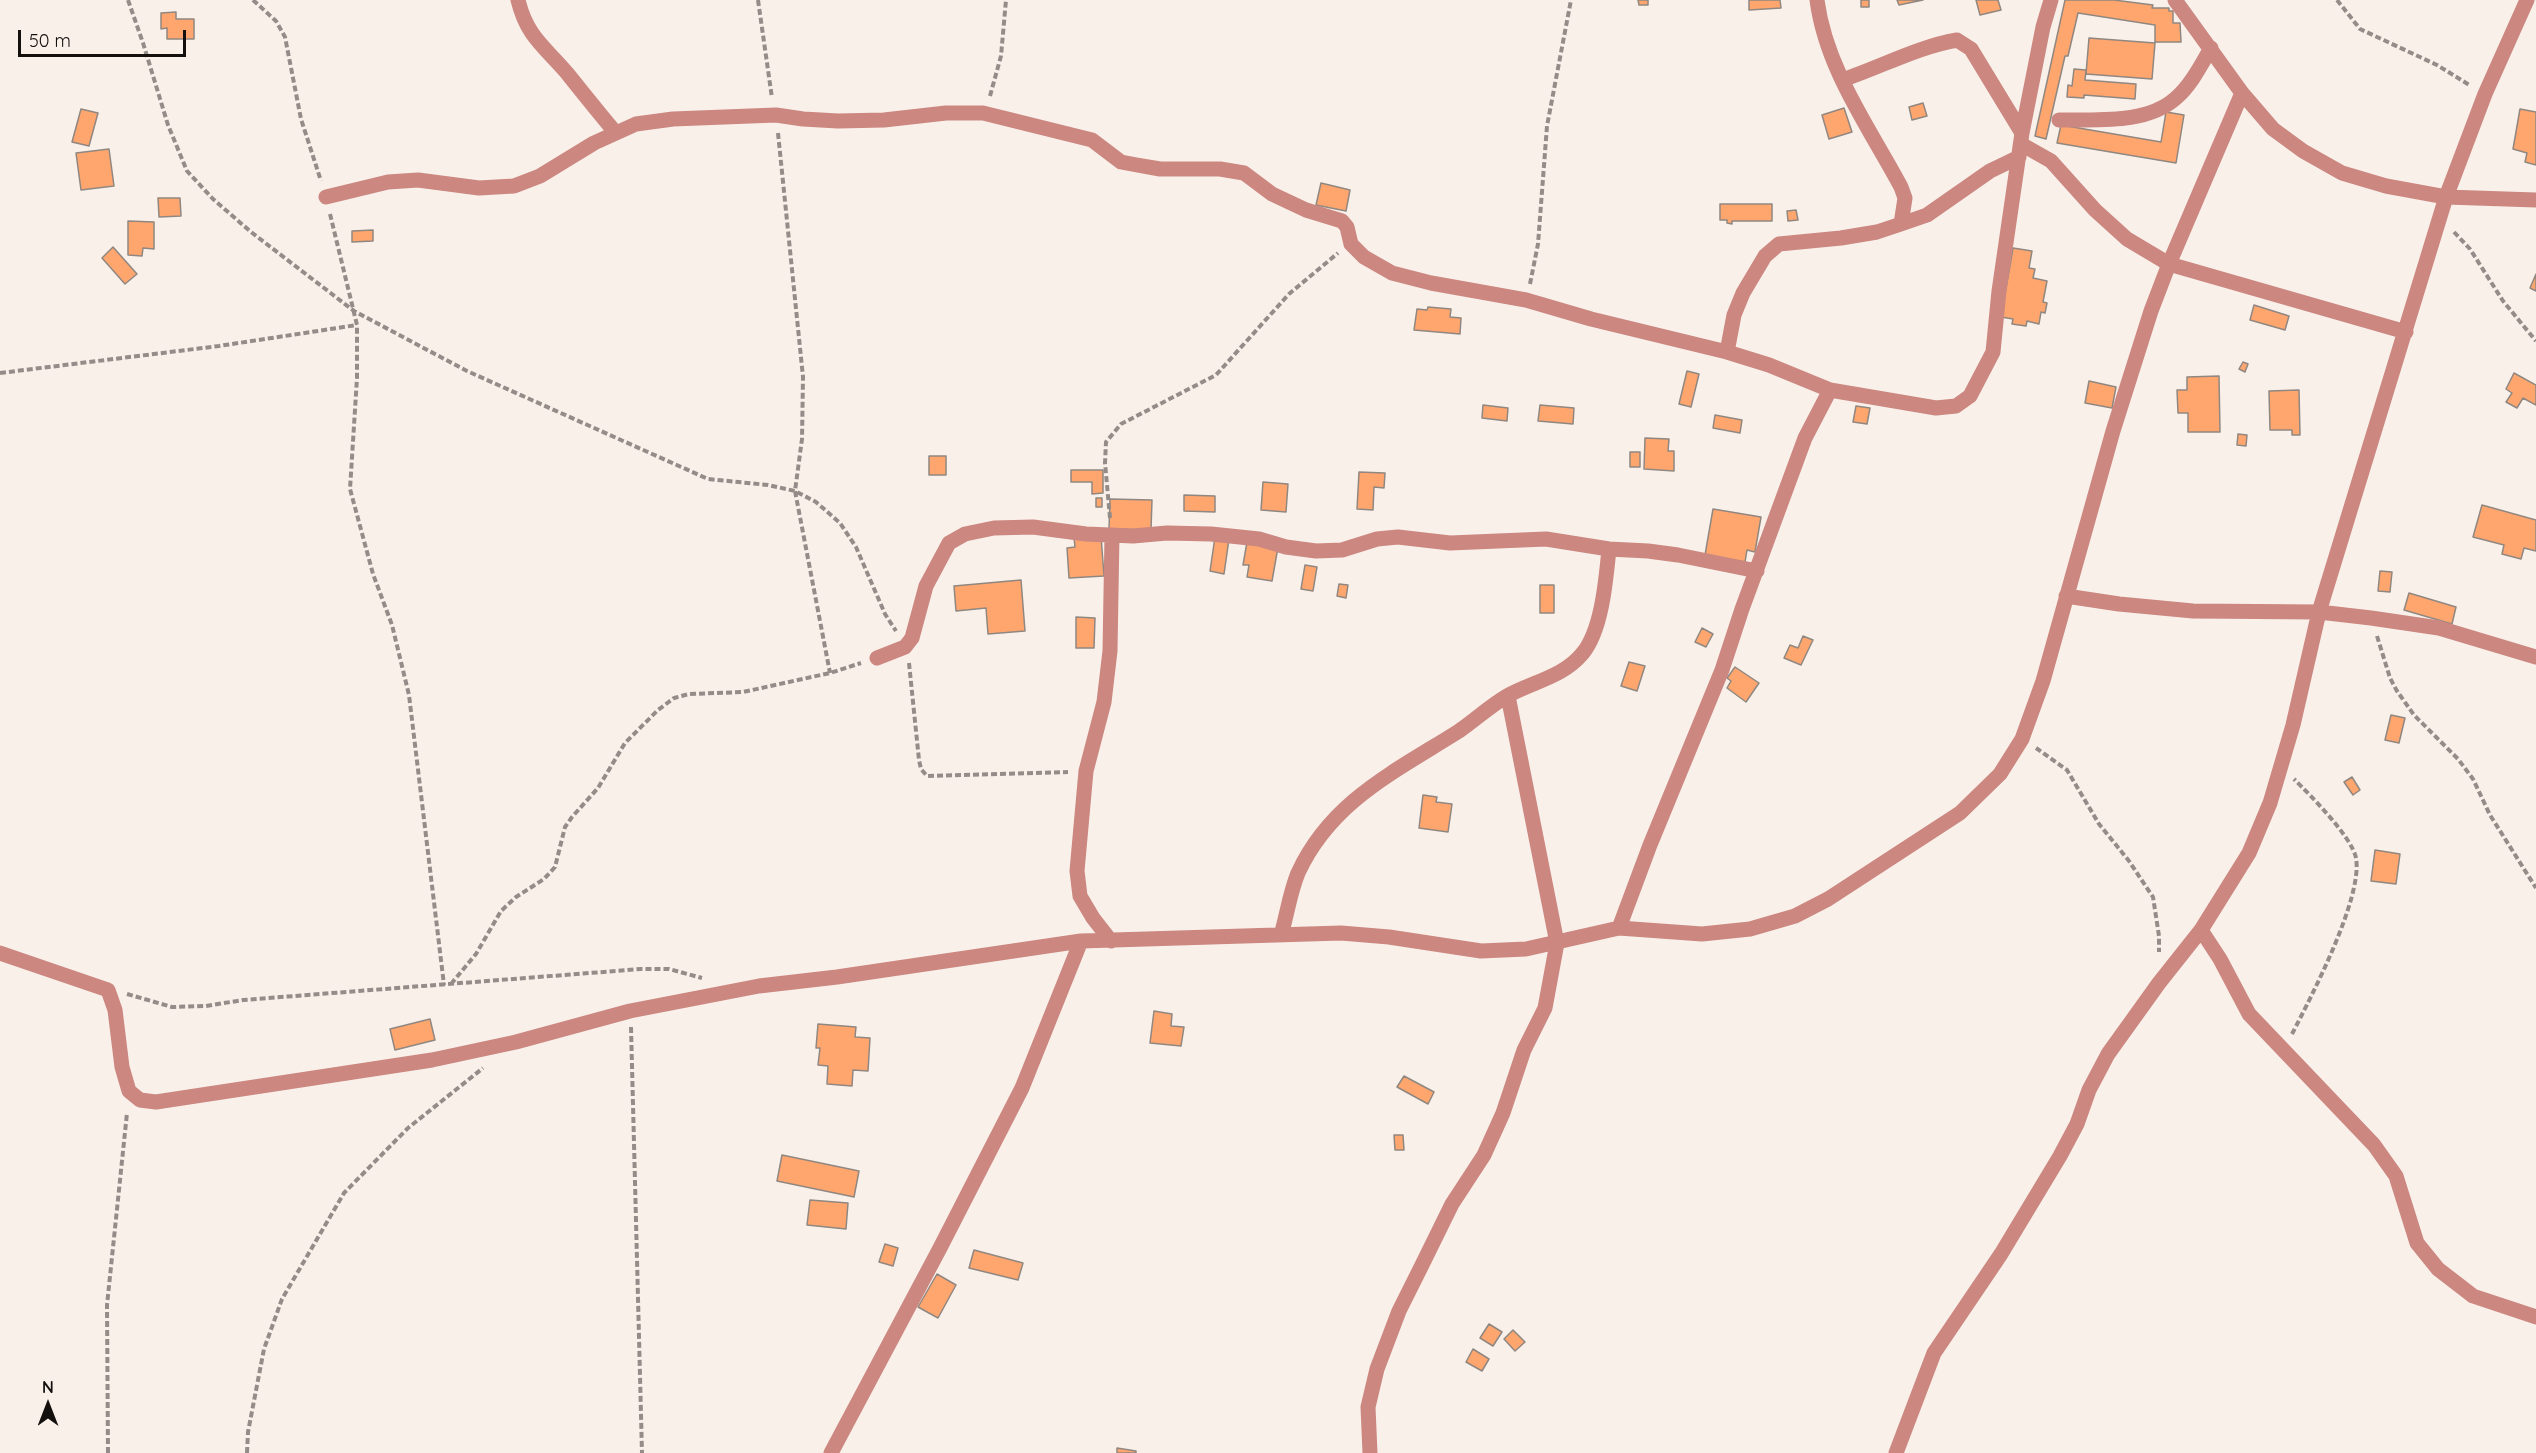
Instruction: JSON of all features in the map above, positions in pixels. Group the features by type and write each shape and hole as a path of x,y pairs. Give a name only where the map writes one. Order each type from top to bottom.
{"street":[{"path":"518,0 523,21 537,42 565,71 615,132"},
{"path":"1817,0 1822,30 1842,80 1901,187 1905,198 1901,224"},
{"path":"326,197 388,182 418,180 479,188 514,186 540,176 615,132 636,124 673,119 776,115 802,119 850,121 884,120 946,113 983,113 1092,140 1121,162 1160,169 1220,169 1244,173 1272,194 1306,210 1342,221 1347,227 1351,244 1364,257 1392,273 1431,283 1526,300 1591,319 1727,352 1769,365 1830,390 1936,408 1956,406 1970,396 1993,352 1999,291 2020,145 2043,27 2051,0"},
{"path":"2175,0 2242,93 2272,129 2303,151 2342,173 2386,186 2446,197 2536,200"},
{"path":"1896,1453 1934,1353 2030,1208 2077,1124 2089,1090 2104,1061 2159,983 2201,930 2249,853 2270,803 2293,725 2319,612 2446,197 2485,94 2527,0"},
{"path":"1842,80 1874,69 1913,51 1957,40 1971,49 2020,145 2051,161 2095,210 2127,239 2169,264 2406,332"},
{"path":"2059,120 2122,118 2149,113 2176,99 2190,82 2211,48"},
{"path":"5,955 108,990 115,1010 122,1067 129,1091 140,1100 156,1102 221,1090 316,1079 432,1060 516,1042 630,1011 759,986 1081,942 1341,933 1389,937 1481,951 1526,949 1619,928 1702,934 1750,928 1795,916 1828,899 1960,813 2000,774 2022,739 2043,681 2114,431 2151,311 2242,93"},
{"path":"1727,352 1734,315 1743,293 1765,256 1779,244 1877,232 1927,215 1990,171 2020,145"},
{"path":"1619,928 1650,845 1718,681 1782,496 1805,438 1830,390"},
{"path":"877,658 893,654 905,647 912,638 921,603 935,566 949,543 965,534 994,528 1033,527 1112,535 1210,534 1259,539 1286,547 1316,551 1342,550 1377,539 1398,537 1450,543 1546,539 1609,549 1648,551 1757,571"},
{"path":"1111,941 1080,896 1077,871 1086,771 1104,702 1110,651 1112,535"},
{"path":"1281,935 1298,874 1328,826 1367,788 1461,729 1508,696 1570,666 1583,653 1597,620 1605,585 1609,549"},
{"path":"2067,596 2193,611 2319,612 2371,618 2439,628 2536,657"},
{"path":"1370,1453 1368,1407 1377,1369 1399,1311 1452,1204 1484,1155 1503,1113 1524,1050 1545,1008 1557,943 1508,696"},
{"path":"2201,930 2220,959 2249,1014 2374,1145 2390,1168 2402,1194 2417,1243 2438,1269 2473,1296 2536,1317"},
{"path":"831,1453 1017,1097 1081,942"}],"path":[{"path":"128,0 168,125 187,171 213,199 251,232 354,311 467,371 708,479 768,485 795,491 816,502 840,523 856,546 885,614 905,647 919,760 921,769 927,776 1086,771"},
{"path":"253,0 276,21 285,38 301,119 326,197 357,325 357,378 350,489 373,574 392,625 409,695 444,985"},
{"path":"758,0 764,56 776,115 802,377 802,439 795,491 830,673"},
{"path":"983,113 994,85 1001,56 1006,0"},
{"path":"1526,300 1538,244 1547,126 1571,0"},
{"path":"2337,0 2360,29 2438,65 2485,94"},
{"path":"2441,218 2470,249 2503,301 2536,341"},
{"path":"1112,535 1105,463 1106,442 1121,424 1216,375 1289,294 1320,266 1351,244"},
{"path":"0,373 219,346 357,325"},
{"path":"2371,618 2390,678 2397,691 2414,715 2458,759 2473,779 2490,815 2536,888"},
{"path":"451,984 476,954 501,911 516,897 544,879 555,867 566,827 572,817 598,788 625,743 658,710 674,698 689,694 743,692 830,673 877,658"},
{"path":"2022,739 2067,770 2099,824 2129,861 2153,897 2159,936 2159,983"},
{"path":"2281,766 2325,813 2348,842 2356,858 2354,890 2342,924 2313,994 2283,1050"},
{"path":"108,990 172,1007 640,969 669,969 711,980"},
{"path":"630,1011 642,1453"},
{"path":"247,1453 248,1432 264,1349 282,1299 344,1193 408,1128 488,1064"},
{"path":"108,1453 107,1305 129,1091"}],"building":[{"path":"1638,0 1648,0 1648,5 1639,5"},
{"path":"1749,0 1780,0 1781,8 1749,10"},
{"path":"1861,0 1869,0 1869,7 1861,7"},
{"path":"1897,0 1923,0 1899,5"},
{"path":"1976,0 1998,0 2001,10 1980,15"},
{"path":"2065,0 2114,0 2153,5 2152,8 2169,8 2169,11 2173,11 2173,23 2180,23 2181,42 2155,42 2155,25 2078,13 2068,56 2065,56 2046,139 2035,136"},
{"path":"176,12 176,19 194,19 194,39 167,39 167,28 161,29 161,13"},
{"path":"2089,38 2155,43 2152,79 2086,74"},
{"path":"2074,69 2086,70 2085,80 2136,84 2135,99 2084,95 2084,98 2067,97 2068,85 2072,86"},
{"path":"1923,103 1927,116 1912,120 1909,107"},
{"path":"1844,108 1852,132 1829,139 1822,115"},
{"path":"81,109 98,113 89,146 72,142"},
{"path":"2520,109 2536,112 2536,165 2525,162 2527,153 2513,149"},
{"path":"2166,112 2184,115 2176,163 2057,143 2061,125 2161,142"},
{"path":"109,149 114,186 81,190 76,153"},
{"path":"1321,183 1350,190 1346,211 1316,205"},
{"path":"158,198 180,198 181,216 159,217"},
{"path":"1720,204 1772,204 1772,221 1727,223 1727,220 1720,220"},
{"path":"1796,210 1798,220 1788,221 1787,211"},
{"path":"128,221 154,222 154,249 143,248 142,256 128,255"},
{"path":"373,230 373,241 352,242 352,231"},
{"path":"113,247 137,274 125,284 102,258"},
{"path":"2013,248 2032,251 2029,268 2035,269 2033,278 2047,281 2043,302 2047,303 2045,313 2041,312 2039,324 2027,321 2026,326 2012,324 2013,319 2001,317"},
{"path":"2536,274 2536,291 2530,288"},
{"path":"2254,305 2289,316 2285,330 2250,320"},
{"path":"1428,307 1451,309 1450,317 1461,318 1460,334 1414,330 1417,309 1427,310"},
{"path":"2243,362 2248,364 2245,372 2239,369"},
{"path":"1687,371 1699,374 1691,407 1679,404"},
{"path":"2514,373 2536,385 2536,405 2523,398 2517,408 2506,402 2512,393 2506,389"},
{"path":"2219,376 2220,432 2188,432 2188,413 2178,413 2177,390 2187,390 2187,377"},
{"path":"2089,381 2116,387 2112,408 2085,403"},
{"path":"2299,390 2300,435 2292,435 2292,430 2270,430 2269,391"},
{"path":"1483,405 1508,408 1507,421 1482,418"},
{"path":"1540,405 1574,408 1573,424 1538,421"},
{"path":"1856,406 1870,408 1867,424 1853,422"},
{"path":"1715,415 1742,420 1740,433 1713,428"},
{"path":"2238,434 2247,435 2246,446 2237,445"},
{"path":"1645,438 1669,439 1668,451 1674,451 1674,471 1644,469"},
{"path":"1630,452 1640,452 1640,467 1630,467"},
{"path":"929,456 946,456 946,475 929,475"},
{"path":"1071,470 1103,470 1103,493 1092,494 1092,482 1071,482"},
{"path":"1359,472 1385,473 1384,488 1374,487 1373,510 1357,509"},
{"path":"1263,482 1288,484 1286,512 1261,510"},
{"path":"1184,495 1215,496 1215,512 1184,511"},
{"path":"1096,498 1102,498 1102,507 1096,507"},
{"path":"1110,499 1152,500 1151,530 1109,529"},
{"path":"2482,505 2536,520 2536,551 2524,548 2521,559 2502,554 2504,545 2473,537"},
{"path":"1713,509 1761,517 1755,552 1747,550 1745,562 1705,555"},
{"path":"1101,536 1104,576 1069,578 1067,548 1075,547 1074,538"},
{"path":"1215,537 1229,539 1224,574 1210,571"},
{"path":"1247,542 1278,547 1272,581 1247,577 1249,565 1243,565"},
{"path":"1305,565 1317,567 1313,591 1301,589"},
{"path":"2380,571 2392,572 2390,592 2378,591"},
{"path":"1021,580 1025,631 988,634 986,608 956,611 954,586"},
{"path":"1339,584 1348,585 1346,598 1337,596"},
{"path":"1540,585 1554,585 1554,613 1540,613"},
{"path":"2409,593 2456,607 2452,624 2404,610"},
{"path":"1076,617 1095,618 1094,648 1076,648"},
{"path":"1702,628 1713,634 1706,647 1695,642"},
{"path":"1803,636 1813,640 1801,665 1784,658 1790,645 1798,648"},
{"path":"1629,662 1645,666 1637,691 1621,686"},
{"path":"1735,667 1759,683 1746,702 1727,688 1731,681 1727,678"},
{"path":"2391,715 2405,718 2399,743 2385,740"},
{"path":"2352,777 2360,790 2353,795 2344,782"},
{"path":"1423,795 1437,797 1436,802 1452,804 1448,832 1419,828"},
{"path":"2375,850 2400,854 2396,884 2371,881"},
{"path":"1154,1011 1172,1014 1171,1026 1184,1027 1181,1046 1150,1043"},
{"path":"430,1019 435,1040 395,1050 390,1029"},
{"path":"818,1024 856,1027 855,1037 870,1038 868,1071 853,1070 852,1086 827,1084 828,1066 818,1065 820,1048 816,1048"},
{"path":"1404,1076 1434,1092 1428,1104 1397,1087"},
{"path":"1394,1135 1403,1135 1404,1150 1395,1150"},
{"path":"782,1155 859,1171 854,1197 777,1181"},
{"path":"810,1200 848,1203 846,1229 807,1225"},
{"path":"885,1244 898,1248 893,1266 879,1262"},
{"path":"974,1250 1023,1263 1018,1280 969,1268"},
{"path":"937,1274 956,1285 938,1318 918,1307"},
{"path":"1489,1324 1502,1332 1493,1346 1480,1338"},
{"path":"1513,1330 1525,1342 1515,1351 1504,1339"},
{"path":"1473,1349 1489,1359 1482,1371 1466,1362"},
{"path":"1117,1448 1136,1451 1136,1453 1117,1453"}]}
